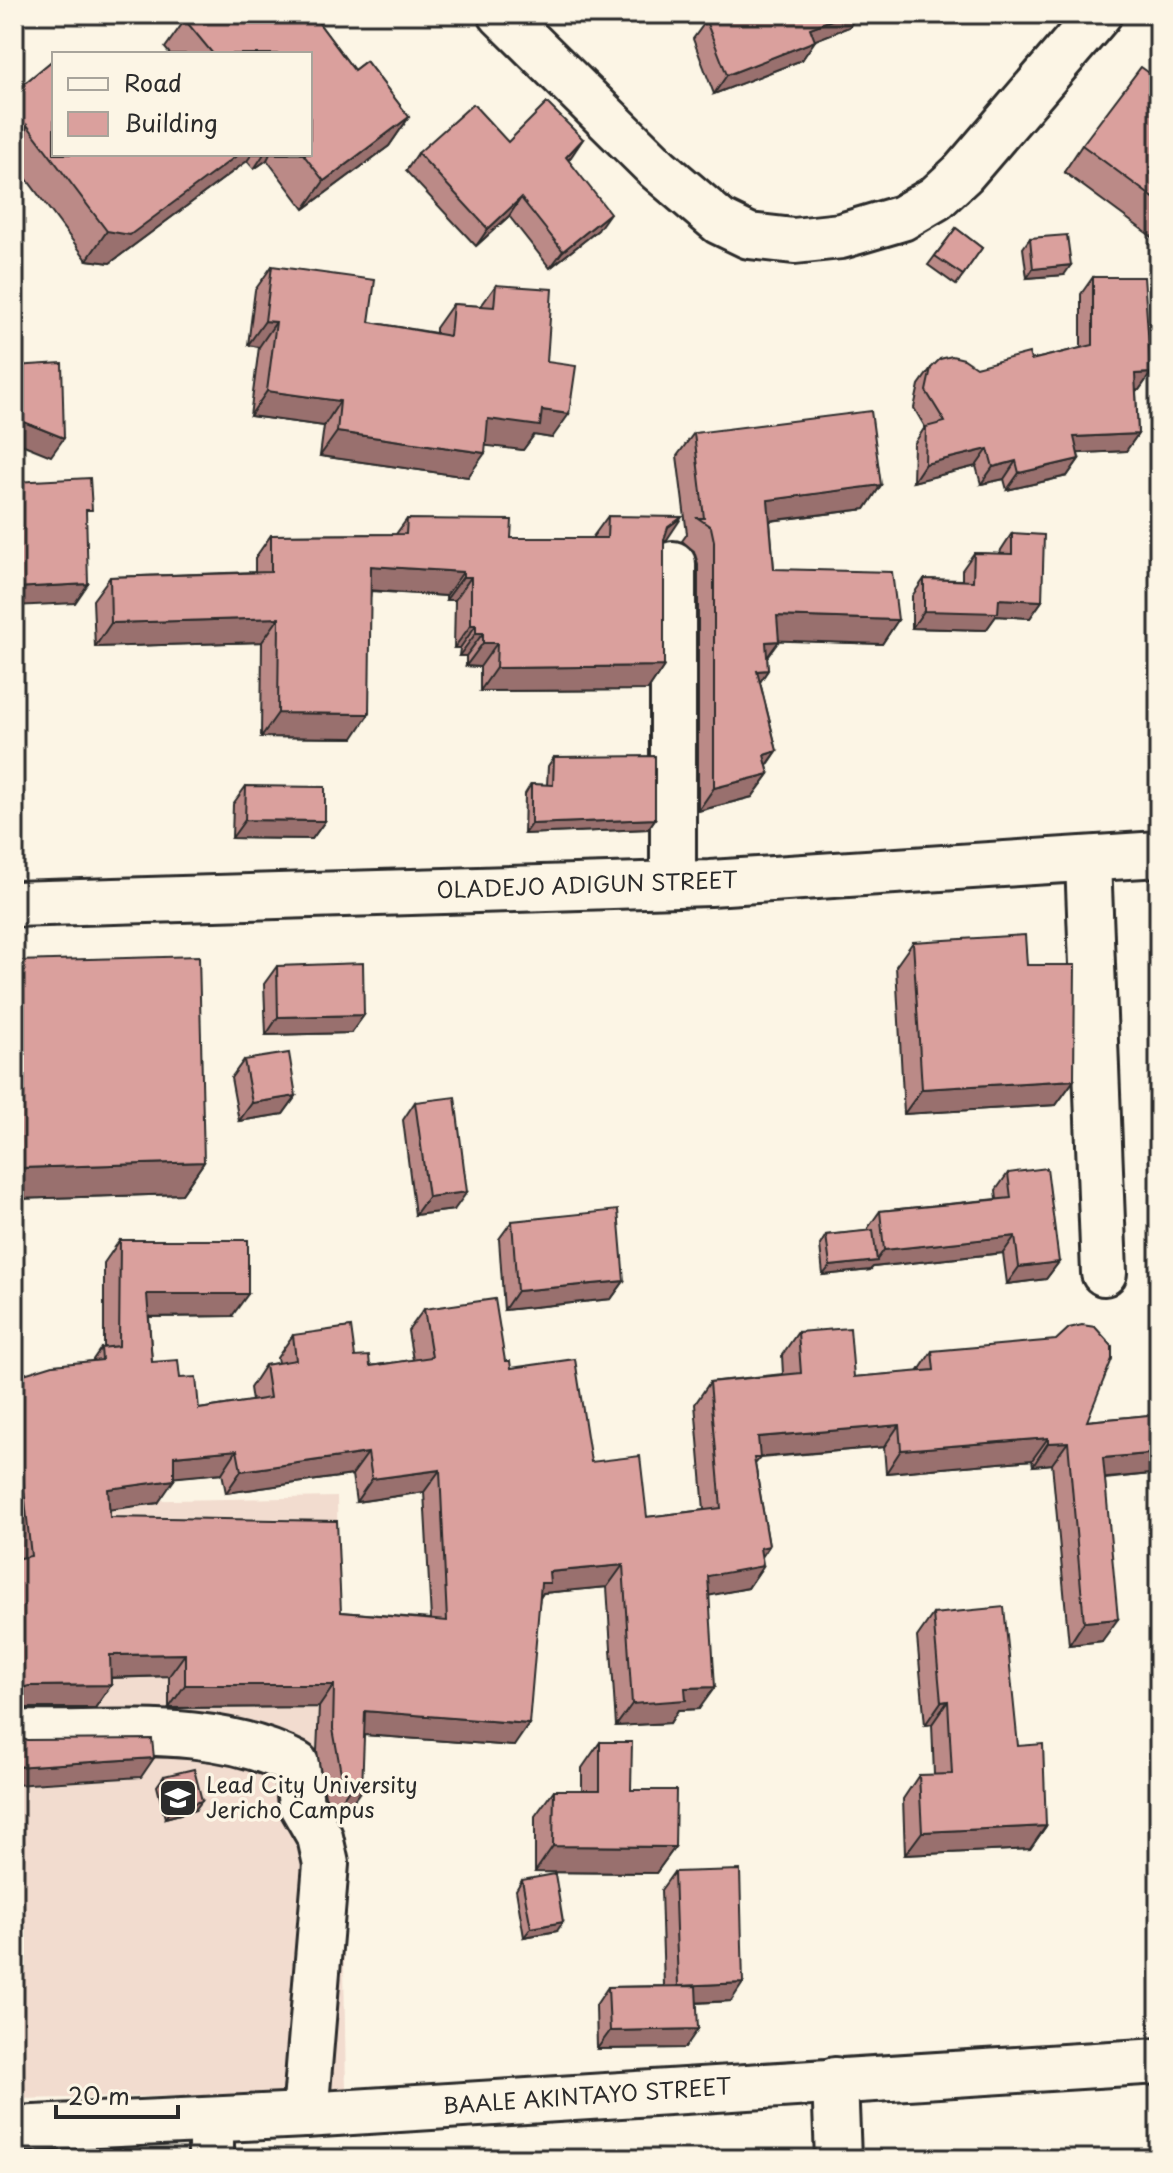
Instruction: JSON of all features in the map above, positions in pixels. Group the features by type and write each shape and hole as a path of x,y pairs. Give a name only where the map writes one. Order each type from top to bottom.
{"street":[{"path":"501,14 658,169 720,222 749,236 794,241 841,236 890,221 936,198 963,173 1099,14"},
{"path":"673,564 673,884"},
{"name":"OLADEJO ADIGUN STREET","path":"14,904 673,884 1088,861 1159,854"},
{"path":"1088,861 1104,1273"},
{"path":"14,1733 150,1732 264,1747 296,1764 301,1804 320,1837 326,1864 305,2115"},
{"name":"BAALE AKINTAYO STREET","path":"14,2129 211,2139 305,2115 1159,2061"},
{"path":"835,2080 838,2159"}],"shaded area":[{"name":"Lead City University Jericho Campus","path":"337,1497 346,2093 14,2099 14,1503"}],"building":[{"path":"192,14 312,14 354,70 366,61 409,117 324,181 305,156 312,156 312,52 211,52 185,20"},
{"path":"723,14 847,14 810,28 815,41 727,75 706,21"},
{"path":"52,61 52,156 236,156 130,235 107,231 27,125 14,206 14,92"},
{"path":"1141,67 1159,80 1159,202 1082,145"},
{"path":"547,103 583,139 566,157 610,213 563,251 521,198 488,229 418,153 473,104 508,142"},
{"path":"956,228 982,248 963,275 935,256"},
{"path":"1067,235 1071,265 1033,269 1030,238"},
{"path":"272,266 375,280 369,322 450,336 453,304 494,307 496,285 552,289 547,362 576,366 569,414 542,410 540,426 488,419 485,453 337,432 340,401 267,391 276,322 265,321"},
{"path":"1093,277 1144,277 1151,373 1135,374 1138,434 1074,437 1079,459 1019,473 1016,461 993,467 988,449 925,464 926,427 945,422 926,391 931,368 940,359 952,356 976,367 1029,353 1031,360 1093,345"},
{"path":"62,363 64,438 14,418 14,366"},
{"path":"871,411 881,485 768,500 774,569 892,572 898,620 777,616 779,641 766,642 768,670 757,671 777,751 764,755 769,774 714,788 714,541 711,527 698,518 704,518 694,433"},
{"path":"90,478 92,510 86,510 88,584 14,588 14,482"},
{"path":"608,516 682,517 668,527 664,540 664,666 496,668 497,643 483,643 483,633 476,633 476,625 471,625 471,577 463,577 463,572 371,566 369,714 278,713 279,618 111,623 110,577 271,572 271,535 406,534 407,519 512,520 511,538 607,538"},
{"path":"1012,533 1044,535 1042,601 999,599 998,613 924,611 924,579 973,581 974,553 1012,554"},
{"path":"655,756 655,819 531,824 531,784 553,785 554,757"},
{"path":"246,786 325,787 325,821 245,820"},
{"path":"1025,935 1027,965 1075,965 1074,1080 922,1089 913,942"},
{"path":"199,956 204,1162 20,1168 16,961"},
{"path":"363,963 364,1015 278,1017 277,966"},
{"path":"289,1053 296,1096 252,1103 244,1060"},
{"path":"455,1097 467,1192 428,1197 415,1102"},
{"path":"1047,1168 1059,1262 1019,1267 1015,1236 884,1250 880,1211 1011,1198 1008,1173"},
{"path":"618,1210 624,1281 517,1291 512,1221"},
{"path":"873,1230 877,1261 830,1266 826,1235"},
{"path":"120,1240 248,1240 248,1294 147,1294 152,1362 178,1360 180,1378 196,1377 199,1409 270,1398 265,1365 296,1360 293,1335 351,1327 355,1357 369,1356 370,1366 432,1357 424,1309 495,1299 505,1361 510,1361 511,1368 575,1359 591,1462 640,1456 647,1517 721,1508 710,1382 801,1373 798,1332 850,1328 854,1377 934,1370 932,1351 1056,1340 1069,1328 1082,1325 1095,1327 1112,1346 1112,1359 1087,1421 1159,1414 1159,1453 1103,1458 1118,1619 1084,1622 1068,1442 1048,1443 1048,1438 901,1450 899,1425 758,1437 760,1458 754,1458 769,1546 760,1548 763,1566 708,1576 715,1687 685,1688 686,1700 632,1704 623,1565 549,1572 550,1583 541,1583 529,1724 365,1711 362,1789 350,1788 341,1773 333,1729 334,1685 185,1685 185,1654 110,1655 111,1685 29,1686 17,1689 14,1694 14,1559 31,1556 14,1377 53,1365 102,1360 101,1348 119,1346","holes":["237,1450 241,1471 368,1453 372,1479 440,1470 447,1621 341,1612 337,1521 110,1517 108,1489 174,1480 174,1456"]},
{"path":"1004,1607 1018,1746 1043,1744 1046,1826 922,1832 919,1775 952,1774 948,1701 941,1702 933,1614"},
{"path":"14,1736 27,1740 152,1739 154,1758 14,1767"},
{"path":"600,1742 632,1742 631,1790 676,1790 675,1847 553,1846 554,1790 600,1790"},
{"path":"194,1769 202,1801 172,1808 164,1776"},
{"path":"740,1870 743,1983 678,1986 674,1872"},
{"path":"555,1874 563,1922 531,1928 522,1880"},
{"path":"696,1986 698,2029 610,2031 608,1987"},
{"path":"1159,2148 1159,2159 1068,2159"}],"place":[{"name":"Lead City University Jericho Campus","path":"178,1798"}]}
